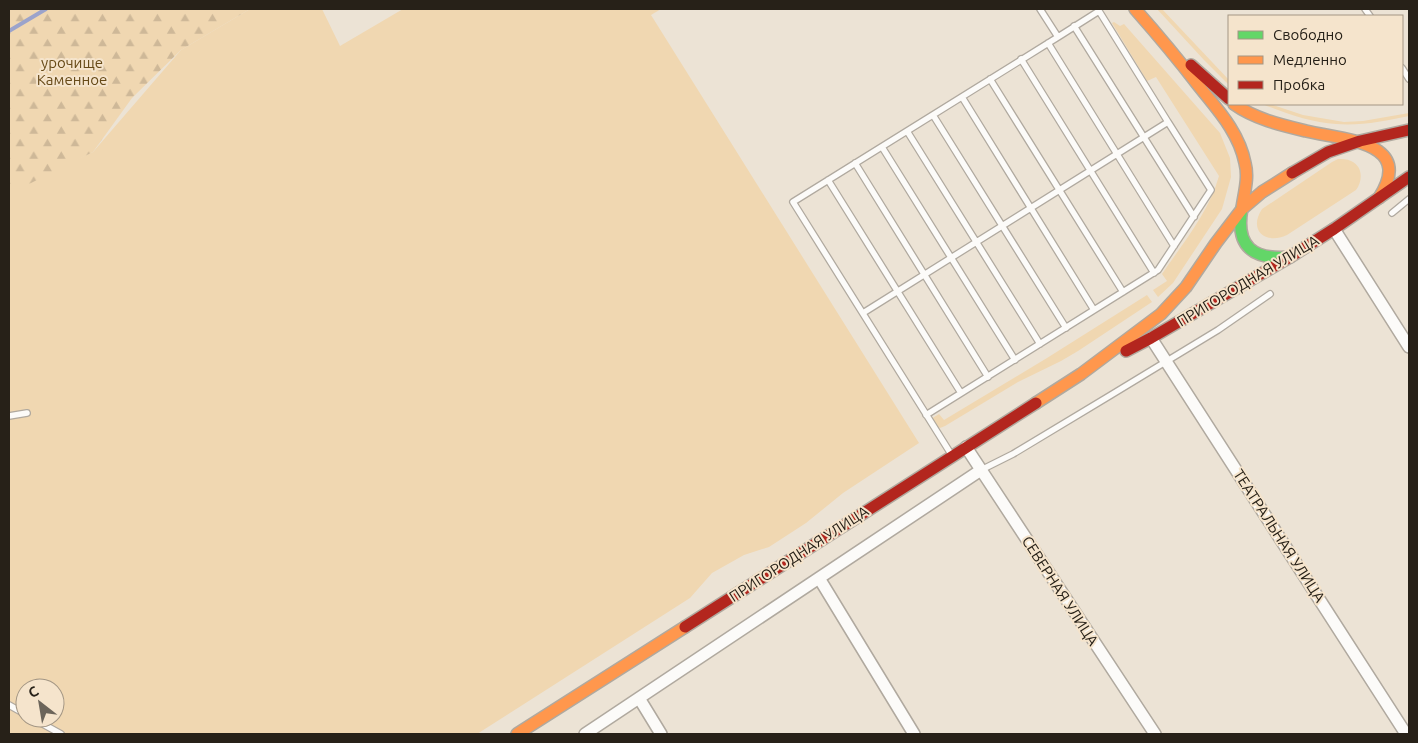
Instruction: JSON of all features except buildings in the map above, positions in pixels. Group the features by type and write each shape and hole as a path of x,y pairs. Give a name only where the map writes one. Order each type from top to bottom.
{"main road":[{"path":"1135,9 1161,38 1228,124 1240,143 1247,166 1246,187 1240,224 1242,238 1249,249 1260,254 1275,259 1290,257"},
{"path":"1161,38 1228,98"},
{"path":"1235,105 1241,110 1288,126 1360,141 1375,148 1383,155 1390,168 1388,182 1378,199"},
{"name":"ПРИГОРОДНАЯ УЛИЦА","path":"517,734 1081,374 1161,314 1186,287 1242,209 1262,192 1328,152 1360,141 1409,130"},
{"name":"ПРИГОРОДНАЯ УЛИЦА","path":"1081,374 1151,338 1290,257 1334,230 1409,177"}],"street":[{"path":"1334,230 1409,347"},
{"name":"ТЕАТРАЛЬНАЯ УЛИЦА","path":"1151,338 1406,734"},
{"name":"СЕВЕРНАЯ УЛИЦА","path":"966,447 1155,734"},
{"name":"ПРИГОРОДНАЯ УЛИЦА","path":"585,734 981,470"},
{"path":"819,578 914,734"},
{"path":"639,698 661,734"}],"lane":[{"path":"1040,9 1058,37"},
{"path":"926,415 1158,270 1211,190 1099,11 793,202 863,313 926,415 952,456"},
{"path":"1074,26 1194,218"},
{"path":"1048,43 1174,246"},
{"path":"1021,60 1154,272"},
{"path":"990,79 1123,292"},
{"path":"962,97 1094,310"},
{"path":"933,115 1066,328"},
{"path":"863,313 1168,122"},
{"path":"907,131 1040,344"},
{"path":"882,147 1014,360"},
{"path":"855,164 988,377"},
{"path":"828,180 961,393"},
{"path":"1392,212 1409,199"},
{"path":"981,470 1013,454 1218,330 1270,294"},
{"path":"9,416 27,413"}],"green space":[{"name":"урочище Каменное","path":"9,9 250,9 181,50 132,98 93,152 9,194"},
{"path":"250,9 322,9 340,46 403,9 661,9 651,15 919,443 843,493 806,523 769,547 744,555 712,573 690,598 477,734 9,734 9,190 93,152 181,50"},
{"path":"1157,9 1162,9 1228,79 1228,84"},
{"path":"1114,22 1120,26 1124,24 1220,133 1230,158 1231,177 1222,209 1173,283 1158,297 1153,290 1167,281 1162,274 1202,215 1215,189 1219,176 1156,77 1147,81 1112,23"},
{"path":"1265,105 1273,105 1303,115 1344,122 1363,121 1409,113 1409,116 1364,124 1336,124 1308,120"},
{"path":"1338,159 1349,160 1358,166 1361,178 1356,190 1287,235 1272,238 1261,234 1257,223 1262,209"},
{"path":"1147,295 1152,302 1061,361 1018,382 945,426 940,428 936,426 931,419 939,414 944,420"}],"waterway":[{"path":"9,31 46,9"}],"traffic: fast":[{"path":"1242,208 1241,233 1244,241 1250,248 1266,256 1290,257"}],"traffic: slow":[{"path":"1135,9 1220,112 1233,131 1242,152 1246,169 1246,186 1242,208"},
{"path":"1236,105 1268,121 1370,146 1381,154 1388,164 1388,179 1379,198"},
{"path":"1036,403 1081,374 1161,314 1186,287 1242,209 1262,192 1292,173"},
{"path":"517,734 685,627"}],"traffic: jam":[{"path":"1191,65 1228,98"},
{"path":"1292,173 1328,152 1360,141 1409,130"},
{"path":"1126,351 1290,257 1409,177"},
{"path":"685,627 1036,403"}]}
